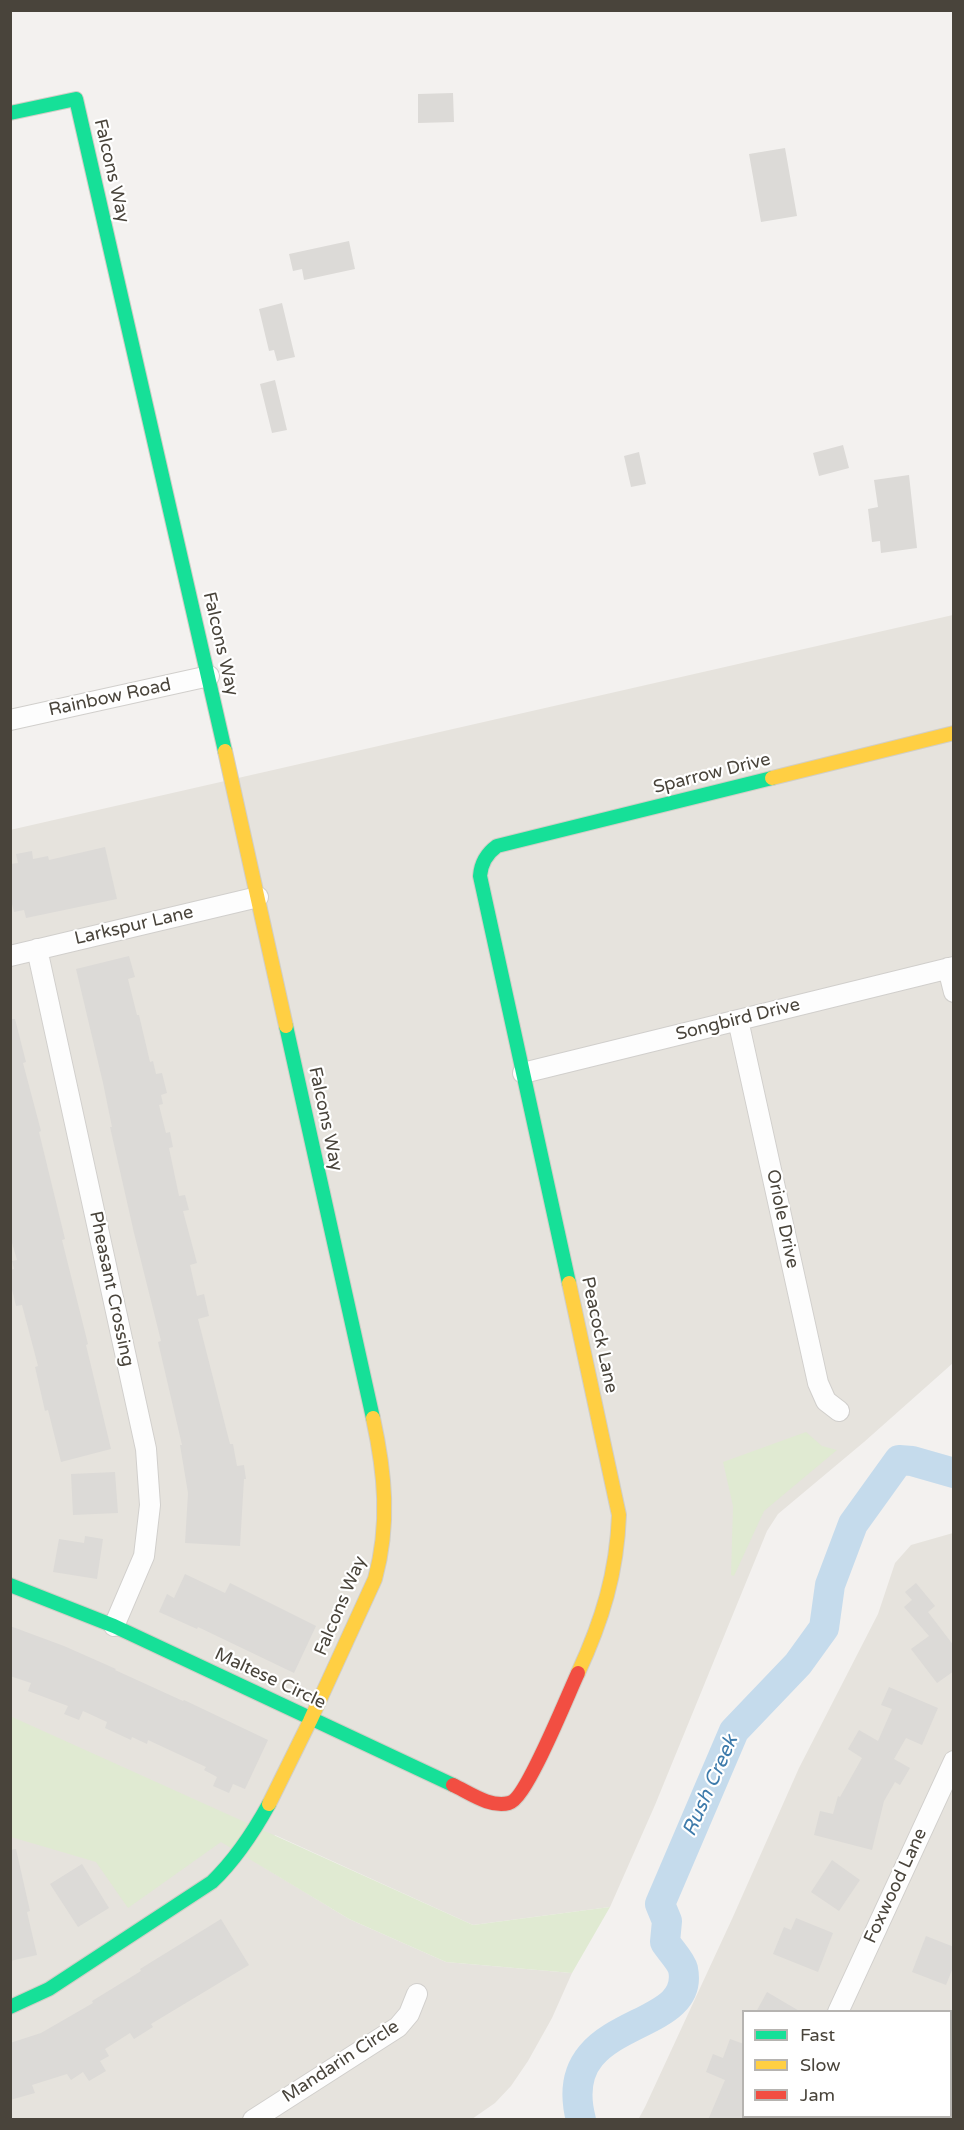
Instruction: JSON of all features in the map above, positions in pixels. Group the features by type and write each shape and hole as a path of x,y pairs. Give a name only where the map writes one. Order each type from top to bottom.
{"street":[{"name":"Falcons Way","path":"10,113 76,99 258,897 381,1456 387,1507 382,1555 375,1580 312,1718 254,1832 228,1869 212,1882 49,1989 10,2007"},
{"name":"Rainbow Road","path":"10,720 209,676"},
{"name":"Sparrow Drive","path":"484,858 497,846 954,733"},
{"name":"Peacock Lane","path":"484,858 480,867 480,876 616,1496 620,1539 611,1589 600,1623 524,1790 512,1803"},
{"name":"Larkspur Lane","path":"10,956 258,897"},
{"name":"Pheasant Crossing","path":"37,949 146,1449 150,1505 144,1556 114,1626"},
{"name":"Songbird Drive","path":"523,1073 951,967"},
{"path":"951,967 954,992"},
{"name":"Oriole Drive","path":"738,1020 818,1383 826,1401 840,1411"},
{"name":"Maltese Circle","path":"10,1585 114,1626 496,1805 512,1803"},
{"name":"Foxwood Lane","path":"839,2010 954,1761"},
{"name":"Mandarin Circle","path":"253,2120 398,2027 409,2014 417,1994"}],"shaded area":[{"path":"953,615 953,1363 778,1514 767,1531 655,1805 610,1907 473,1925 275,1835 257,1863 349,1919 446,1962 572,1973 552,2018 528,2061 511,2086 495,2103 472,2119 11,2119 10,830"},
{"path":"953,1533 953,2119 638,2120 732,1919 799,1768 878,1614 895,1563 911,1545"}],"green space":[{"path":"806,1432 822,1446 837,1450 764,1511 734,1576 731,1575 733,1506 723,1462"},
{"path":"10,1716 473,1925 610,1907 572,1973 446,1962 349,1919 221,1842 128,1908 96,1862 11,1837"}],"building":[{"path":"453,93 454,122 418,123 418,94"},
{"path":"785,148 797,216 761,222 749,154"},
{"path":"349,241 355,269 304,280 302,269 293,271 289,254"},
{"path":"282,303 295,357 277,361 274,350 269,351 259,309"},
{"path":"275,380 287,430 272,433 260,384"},
{"path":"843,445 849,468 819,476 813,453"},
{"path":"639,452 646,484 631,487 624,456"},
{"path":"909,475 917,548 881,553 880,541 872,542 868,509 878,507 874,480"},
{"path":"105,847 117,899 26,918 24,910 14,912 10,896 10,864 18,863 16,854 32,851 33,859 48,856 49,860"},
{"path":"129,956 135,977 128,979 150,1062 153,1061 156,1074 162,1073 167,1093 161,1095 163,1104 159,1105 166,1133 170,1132 173,1147 169,1148 179,1196 185,1195 189,1210 183,1211 197,1263 190,1265 197,1296 204,1294 209,1316 198,1319 230,1444 233,1444 237,1466 244,1465 246,1479 244,1479 240,1546 185,1543 188,1493 180,1445 182,1445 158,1342 161,1341 134,1233 110,1127 112,1127 103,1083 76,969"},
{"path":"10,1019 15,1019 26,1062 23,1063 41,1131 39,1132 65,1239 62,1240 111,1449 61,1462 48,1410 45,1411 35,1367 38,1366 22,1305 16,1306 10,1281 10,1270 14,1269 12,1261 17,1260 10,1236"},
{"path":"115,1472 118,1513 73,1515 71,1474"},
{"path":"85,1536 103,1539 97,1579 53,1572 59,1539 84,1543"},
{"path":"185,1574 225,1593 230,1583 316,1626 294,1673 198,1627 197,1629 159,1612 167,1594 174,1598"},
{"path":"916,1583 935,1606 928,1612 954,1646 954,1671 937,1683 911,1649 929,1636 904,1607 912,1600 905,1592"},
{"path":"10,1626 64,1646 268,1740 245,1789 233,1784 229,1793 213,1786 217,1777 204,1770 206,1767 148,1740 147,1744 132,1737 131,1740 105,1728 107,1722 83,1711 79,1720 64,1714 68,1706 28,1691 31,1683 10,1676"},
{"path":"889,1687 938,1708 922,1745 906,1738 894,1759 910,1768 900,1785 895,1782 884,1801 872,1850 814,1835 820,1811 833,1814 838,1796 840,1797 862,1758 848,1749 859,1730 878,1741 892,1709 881,1705"},
{"path":"16,1849 37,1955 10,1961 10,1850"},
{"path":"832,1860 860,1880 839,1911 811,1892"},
{"path":"82,1864 109,1908 78,1927 50,1884"},
{"path":"796,1918 833,1933 818,1972 773,1954 784,1927 791,1930"},
{"path":"221,1919 249,1965 151,2024 153,2027 134,2039 130,2033 105,2049 109,2056 100,2061 106,2071 89,2081 83,2072 71,2080 67,2074 32,2085 35,2093 10,2100 10,2043 41,2033 93,2003 92,2001 141,1971 140,1969"},
{"path":"926,1936 954,1947 954,1965 946,1985 912,1972"},
{"path":"767,1992 798,2010 757,2010"},
{"path":"730,2039 742,2043 742,2118 744,2120 708,2120 725,2080 706,2072 713,2054 723,2058"}],"waterway":[{"name":"Rush Creek","path":"581,2120 578,2086 587,2061 605,2043 669,2006 681,1990 683,1969 665,1942 667,1921 660,1904 734,1731 798,1664 824,1628 830,1585 853,1524 899,1460 912,1461 954,1473"}],"traffic: fast":[{"path":"10,113 76,99 225,751"},
{"path":"569,1283 480,876 483,863 497,846 772,778"},
{"path":"286,1026 373,1418"},
{"path":"10,1585 114,1626 453,1785"},
{"path":"10,2007 49,1989 212,1882 244,1845 269,1804"}],"traffic: slow":[{"path":"772,778 954,733"},
{"path":"225,751 286,1026"},
{"path":"569,1283 619,1515 615,1557 607,1596 578,1673"},
{"path":"269,1804 375,1579 383,1538 384,1498 373,1418"}],"traffic: jam":[{"path":"453,1785 480,1799 495,1803 509,1803 516,1797 536,1766 578,1673"}]}
